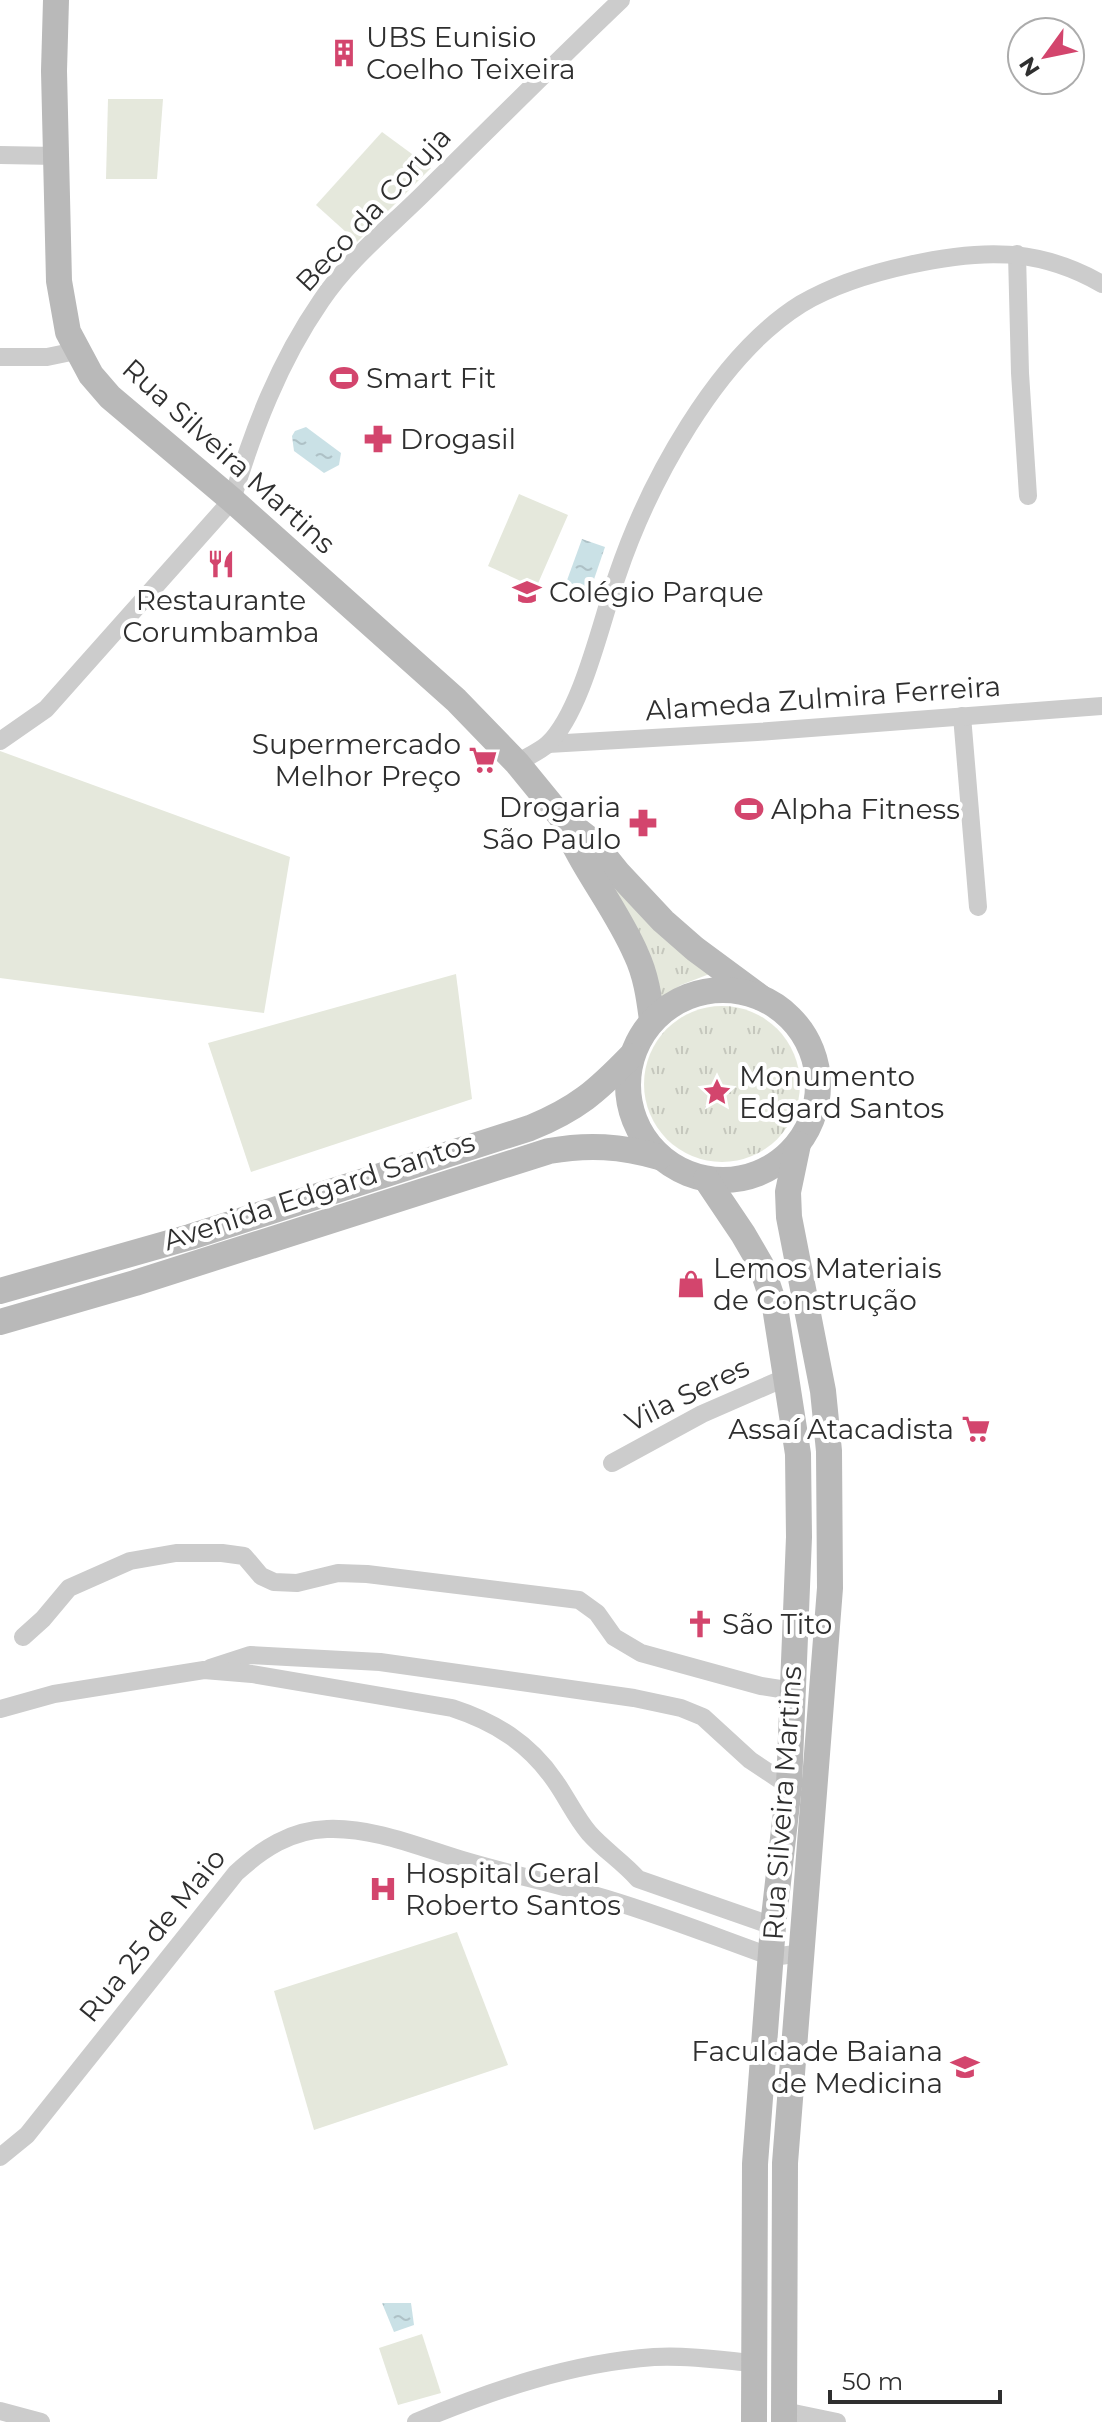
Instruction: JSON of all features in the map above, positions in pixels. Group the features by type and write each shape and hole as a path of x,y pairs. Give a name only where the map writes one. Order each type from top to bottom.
{"main road":[{"name":"Rua Silveira Martins","path":"56,0 54,71 59,281 66,322 76,351 91,375 110,397 232,500 456,700 517,763 562,818 593,842 663,921 705,957 760,997"},
{"name":"Rua Silveira Martins","path":"562,818 578,855 625,930 638,957 652,1020"},
{"path":"722,989 760,997 795,1023 816,1061 817,1105 798,1144 773,1167 740,1179 706,1179 691,1175 659,1157 637,1127 628,1093 631,1056 652,1020 684,997 722,989"},
{"name":"Avenida Edgard Santos","path":"0,1291 190,1237 530,1128 574,1108 595,1093 631,1056"},
{"name":"Rua Silveira Martins","path":"784,2416 785,2163 830,1588 829,1451 823,1391 789,1217 788,1192 798,1144"},
{"name":"Avenida Edgard Santos","path":"0,1322 150,1279 549,1151 593,1145 634,1150 659,1157"},
{"name":"Rua Silveira Martins","path":"706,1179 761,1265 775,1307 798,1454 799,1537 789,1786 773,1926 755,2164 754,2422"}],"street":[{"name":"Beco da Coruja","path":"232,500 255,429 278,373 323,298 349,267 497,118 621,0"},
{"path":"0,155 57,156"},
{"name":"Alameda Zulmira Ferreira","path":"517,763 548,744 564,721 577,695 638,519 684,434 720,382 771,327 802,304 843,284 888,269 936,259 983,253 1017,254 1053,262 1102,284"},
{"path":"1017,254 1020,373 1028,496"},
{"path":"0,357 34,358 76,351"},
{"path":"0,741 46,709 232,500"},
{"name":"Alameda Zulmira Ferreira","path":"548,744 1102,706"},
{"path":"962,716 978,907"},
{"name":"Vila Seres","path":"612,1463 702,1414 787,1377"},
{"path":"23,1637 69,1588 130,1561 176,1553 222,1553 244,1556 255,1565 261,1576 274,1582 297,1583 338,1573 367,1574 579,1600 597,1613 614,1637 641,1653 761,1686 793,1691"},
{"path":"0,1709 54,1694 204,1670 250,1655 318,1657 441,1670 634,1698 681,1708 703,1717 750,1760 789,1786"},
{"path":"204,1670 252,1674 353,1690 452,1708 477,1716 521,1742 555,1781 587,1831 638,1879 773,1926"},
{"name":"Rua 25 de Maio","path":"0,2157 27,2135 222,1888 253,1857 288,1836 327,1828 376,1835 594,1895 772,1957 803,1953"},
{"path":"416,2422 551,2373 604,2362 658,2357 753,2363"},
{"path":"0,2411 41,2422"},
{"path":"784,2416 837,2422"}],"green space":[{"path":"108,99 163,99 157,179 106,179"},
{"path":"382,132 431,168 357,242 316,205"},
{"path":"519,494 568,515 536,588 488,566"},
{"path":"0,751 290,857 264,1013 0,978"},
{"path":"588,853 712,973 681,985 658,1000"},
{"path":"456,974 472,1099 251,1172 208,1043"},
{"path":"722,1006 752,1012 777,1029 794,1054 800,1084 794,1114 777,1139 752,1156 722,1162 692,1156 667,1139 650,1114 644,1084 650,1054 667,1029 692,1012"},
{"path":"457,1932 508,2065 314,2130 274,1991"},
{"path":"422,2334 441,2393 398,2405 379,2348"}],"water":[{"path":"306,427 341,453 339,465 324,473 294,451 292,436 295,431"},
{"path":"582,539 605,547 590,591 566,583"},
{"path":"382,2303 411,2303 414,2325 394,2332"}],"place":[{"name":"UBS Eunisio Coelho Teixeira","path":"344,53"},
{"name":"Smart Fit","path":"344,378"},
{"name":"Drogasil","path":"378,439"},
{"name":"Restaurante Corumbamba","path":"221,564"},
{"name":"Colégio Parque","path":"527,592"},
{"name":"Supermercado Melhor Preço","path":"483,760"},
{"name":"Alpha Fitness","path":"749,809"},
{"name":"Drogaria São Paulo","path":"643,823"},
{"name":"Monumento Edgard Santos","path":"717,1092"},
{"name":"Lemos Materiais de Construção","path":"691,1284"},
{"name":"Assaí Atacadista","path":"976,1429"},
{"name":"São Tito","path":"700,1624"},
{"name":"Hospital Geral Roberto Santos","path":"383,1889"},
{"name":"Faculdade Baiana de Medicina","path":"965,2067"}]}
